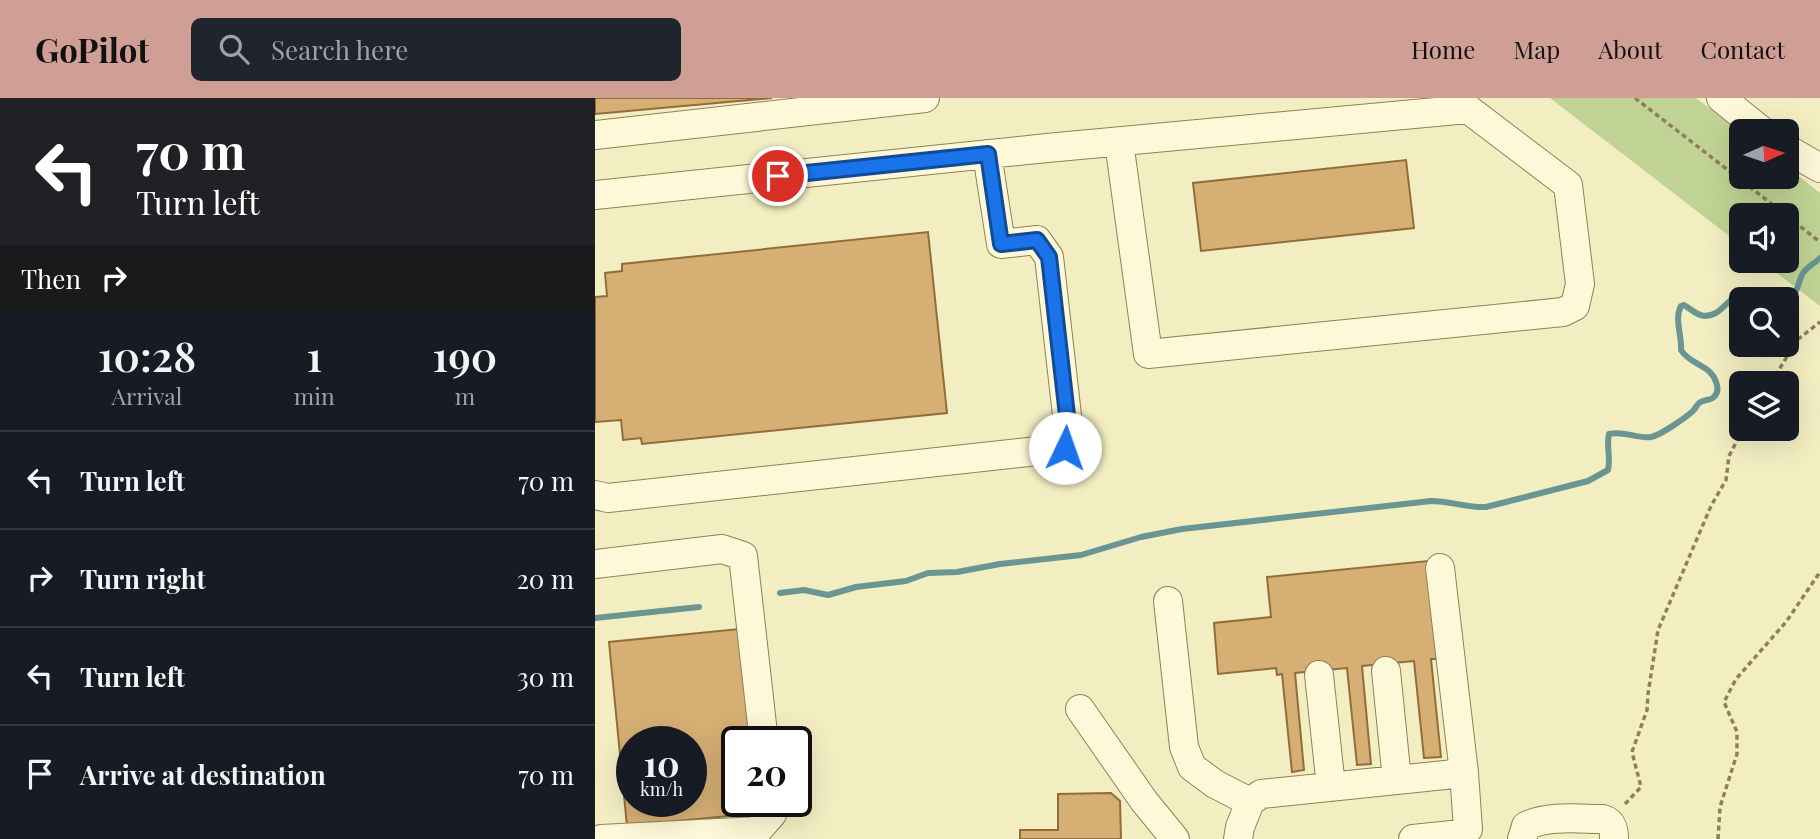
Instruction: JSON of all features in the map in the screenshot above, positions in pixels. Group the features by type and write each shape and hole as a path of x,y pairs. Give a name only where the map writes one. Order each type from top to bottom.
{"street":[{"path":"595,135 925,98"},
{"path":"1721,98 1747,119"},
{"path":"595,195 988,154 1468,109 1568,186 1580,284 1575,306 1563,312 1148,354 1119,142"},
{"path":"595,495 608,498 1065,448 1069,433 1049,257 1037,240 1001,244 988,154"},
{"path":"1799,156 1820,168"},
{"path":"595,564 722,549 743,556 762,726"},
{"path":"1413,839 1461,834 1468,829 1440,568"},
{"path":"1168,601 1184,747 1192,767 1215,784 1249,802"},
{"path":"1386,671 1397,780"},
{"path":"1319,675 1331,787"},
{"path":"1080,709 1144,801 1175,839"},
{"path":"1238,839 1249,802 1261,794 1464,773"},
{"path":"601,839 757,831 769,817"},
{"path":"1522,839 1526,825 1548,820 1603,819 1612,830"}],"path":[{"path":"1635,98 1769,203"},
{"path":"1799,226 1818,240"},
{"path":"1778,371 1797,340 1820,322"},
{"path":"1612,830 1641,787 1632,752 1647,710 1658,630 1711,506 1726,480 1729,456 1737,441"},
{"path":"1718,839 1720,807 1737,754 1737,732 1724,702 1737,679 1786,622 1820,572"}],"green space":[{"path":"1550,98 1696,98 1729,123 1729,189 1799,189 1799,176 1820,193 1820,306 1799,290 1799,287 1777,273 1799,273 1799,203 1729,203 1729,236"}],"building":[{"path":"595,98 772,98 595,114"},
{"path":"1406,160 1414,228 1201,251 1193,183"},
{"path":"928,232 947,413 642,444 641,438 623,440 621,420 595,422 595,297 607,296 605,273 622,271 622,264"},
{"path":"1428,561 1437,659 1431,659 1441,757 1424,758 1414,661 1362,666 1371,764 1357,765 1347,668 1295,673 1304,770 1292,772 1282,674 1277,675 1276,668 1218,674 1214,623 1271,617 1267,577"},
{"path":"739,629 749,726 721,726 721,817 627,826 626,817 707,817 707,726 617,726 609,642"},
{"path":"1111,793 1120,801 1121,839 1020,839 1020,830 1058,830 1058,794"}],"waterway":[{"path":"780,593 804,590 828,595 856,587 906,581 928,573 957,572 1081,555 1141,537 1182,529 1431,501 1486,507 1588,481 1608,470 1609,434 1655,436 1684,418 1699,403 1716,394 1717,386 1710,372 1681,350 1678,322 1681,306 1684,305 1704,316 1715,313 1741,294 1753,293 1778,299 1790,297 1797,289 1803,273 1820,258"},
{"path":"595,618 699,607"}],"route":[{"path":"778,176 988,154 1001,244 1037,240 1049,257 1069,433 1065,448"}]}
